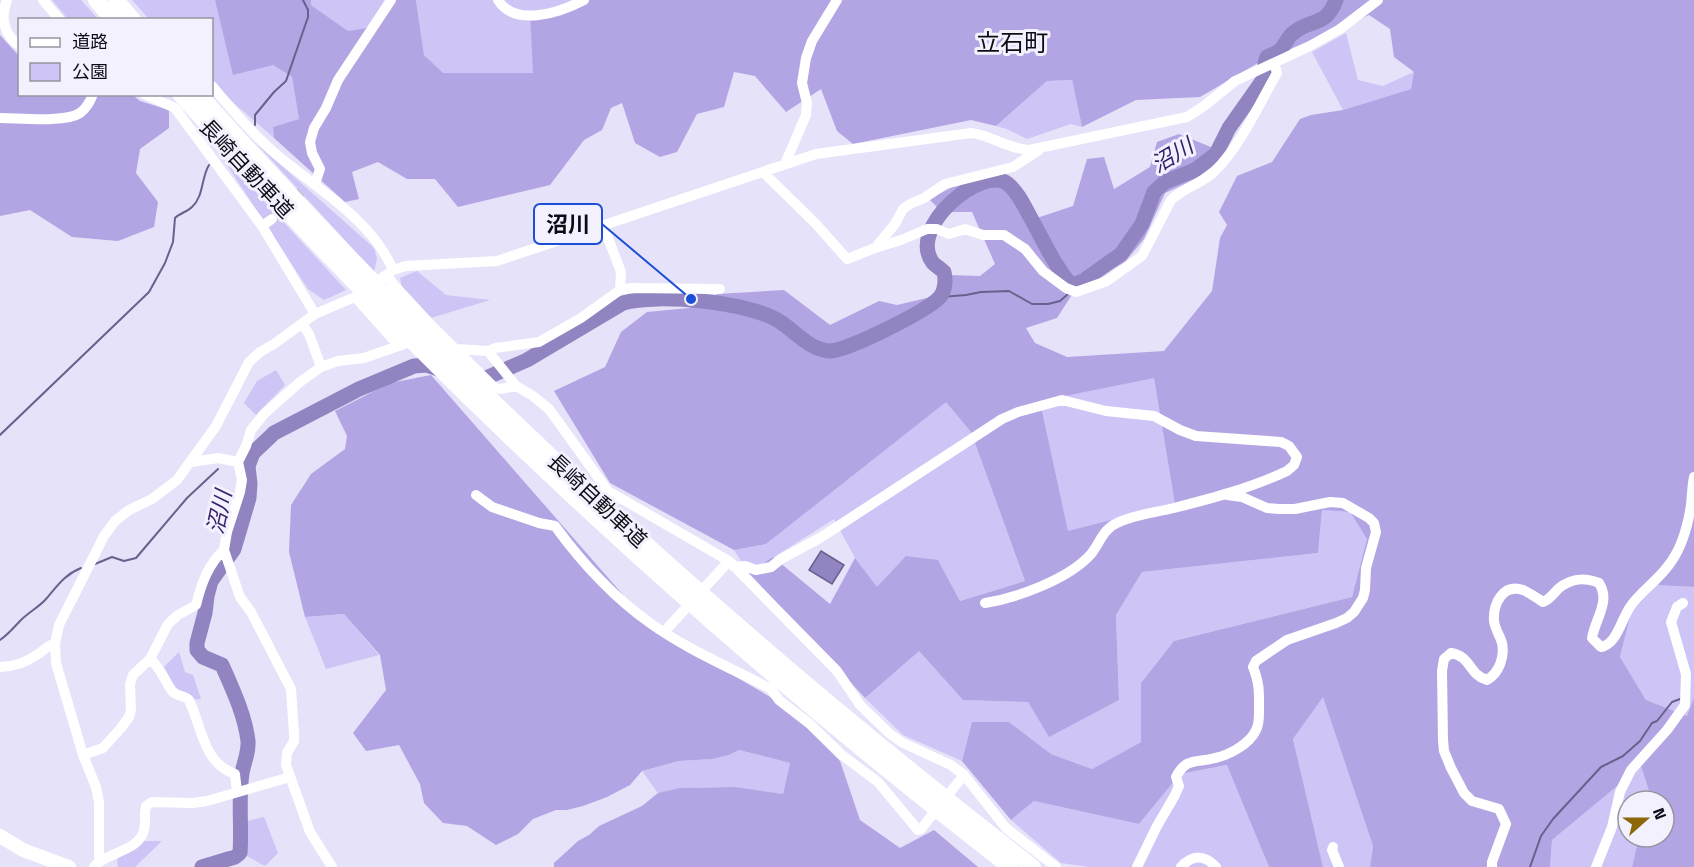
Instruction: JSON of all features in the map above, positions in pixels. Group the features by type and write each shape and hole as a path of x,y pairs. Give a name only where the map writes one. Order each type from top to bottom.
{"highway":[{"path":"96,0 111,18"},
{"path":"116,0 131,18"},
{"name":"長崎自動車道","path":"182,96 360,286 488,406 592,495 753,640 900,763 1033,867"},
{"name":"長崎自動車道","path":"201,96 360,286"},
{"name":"長崎自動車道","path":"488,406 590,513 744,651 883,767 1010,867"}],"main road":[{"path":"0,836 23,850 69,867"}],"street":[{"path":"7,0 3,19 6,31 13,42 18,45"},
{"path":"43,0 58,18"},
{"path":"309,185 320,169 312,153 310,142 314,128 327,108 338,80 372,32 391,0"},
{"path":"498,0 513,14 524,15 557,12 584,0"},
{"path":"785,164 806,115 807,104 802,83 806,58 812,41 837,0"},
{"path":"290,777 192,803 152,802 146,806 144,830 139,840 96,864 99,802 56,663 55,644 59,625 96,550 115,521 129,510 172,486 192,462 216,426 249,362 260,352 360,286 390,273 418,264 497,261 816,154 971,133 983,134 1019,150 1041,148 1187,117 1235,81 1340,29 1378,0"},
{"path":"764,172 847,259 932,229 949,234 965,230 983,235 1004,235 1025,249 1043,271 1066,288 1076,292 1107,281 1142,256 1171,200 1178,193 1212,174 1229,155 1277,73 1274,63"},
{"path":"213,87 254,134 309,185 358,222 382,247 390,273 430,324 495,388 501,389 512,381"},
{"path":"0,118 62,118 78,115 89,105 92,96"},
{"path":"149,96 176,108 262,226 315,314"},
{"path":"875,248 903,209 910,204 945,184 1013,167 1041,148"},
{"path":"262,226 272,219"},
{"path":"603,225 621,272 620,290"},
{"path":"360,286 399,346"},
{"path":"456,349 488,351 539,342 581,318 620,290 632,288 720,289"},
{"path":"302,324 309,334 321,367"},
{"path":"326,865 310,832 286,765 287,753 294,741 291,689 251,612 240,597 224,550 242,480 238,462 251,430 264,414 289,390 321,367 338,361 364,358 407,343 430,324"},
{"path":"488,351 512,381 549,409 608,491 729,565 837,671 860,705 890,734 903,743 951,765 1006,828 1056,867"},
{"path":"666,629 729,565 746,566 756,570 771,567 1002,419 1018,412 1062,400 1106,411 1154,416 1196,436 1281,442 1294,451 1298,460 1287,471 1227,495 1136,515 1118,522 1108,528 1090,555 1064,575 1003,600 985,603"},
{"path":"192,462 218,458 238,462"},
{"path":"1492,867 1506,824 1499,809 1472,801 1464,793 1444,751 1442,671 1444,659 1451,653 1457,654 1464,657 1478,677 1487,680 1494,676 1500,663 1502,645 1495,625 1494,609 1497,600 1507,591 1514,589 1522,590 1543,602 1550,599 1568,582 1583,578 1599,583 1603,588 1605,595 1592,638 1601,647 1607,646 1613,641 1620,622 1631,604 1677,554 1689,515 1694,477"},
{"path":"476,495 492,507 539,524 555,526 574,553 603,584 666,629 771,689 842,755 878,782 918,830 962,778"},
{"path":"1137,867 1156,826 1179,786 1176,777 1180,768 1193,760 1215,759 1236,750 1257,730 1261,697 1253,667 1256,661 1287,640 1347,618 1360,604 1365,590 1366,568 1376,532 1374,523 1365,515 1343,503 1329,502 1295,509 1279,509 1267,508 1242,497 1227,495"},
{"path":"84,755 104,748 129,717 130,684 133,675 150,659 168,624 178,615 196,605 201,585 214,561 224,550"},
{"path":"1596,867 1612,827 1620,792 1631,770 1682,710 1686,674 1671,622 1677,607 1683,603"},
{"path":"0,667 10,667 24,662 49,645 55,644"},
{"path":"150,659 160,668 173,692 189,700 212,758 225,771 235,774 242,791"},
{"path":"1333,847 1332,850 1339,867"},
{"path":"1181,867 1189,860 1201,856 1216,867"}],"green space":[{"path":"52,0 81,0 97,18 67,18"},
{"path":"132,0 215,0 273,65 292,77 299,119 273,127 274,138 213,85 213,18 148,18"},
{"path":"311,0 388,0 372,27 348,31 311,5"},
{"path":"416,0 580,0 534,73 442,73 424,55"},
{"path":"1346,33 1358,80 1383,86 1414,72 1411,89 1343,110 1312,52"},
{"path":"1072,80 1082,127 1071,124 1027,139 996,126 1047,81"},
{"path":"256,143 374,248 377,259 374,272"},
{"path":"218,151 346,290 324,300 308,289"},
{"path":"417,271 446,295 490,300 431,318 402,288 400,278"},
{"path":"276,370 285,385 256,415 244,403 257,381"},
{"path":"1154,377 1175,504 1068,532 1040,400"},
{"path":"946,401 971,432 1025,581 960,601 938,560 877,588 855,558 834,519 749,573 734,550 766,544"},
{"path":"1322,510 1350,512 1367,539 1352,597 1174,641 1141,683 1141,742 1092,769 1051,754 1009,722 972,723 962,761 903,735 865,698 918,650 963,700 1028,702 1049,736 1119,700 1116,615 1142,572 1318,553"},
{"path":"1657,585 1694,587 1694,698 1687,716 1646,700 1620,657 1631,613"},
{"path":"344,614 379,655 326,669 305,617"},
{"path":"179,652 185,672 193,675 201,699 187,698 182,695 173,686 163,668"},
{"path":"1323,696 1373,846 1370,867 1323,867 1293,739"},
{"path":"739,750 790,763 783,794 705,787 658,793 642,771 679,761 713,759"},
{"path":"1228,765 1269,867 1089,867 1061,863 1011,820 1034,801 1139,824 1180,774"},
{"path":"1641,765 1648,789 1616,789 1616,849 1636,849 1632,867 1550,867 1552,840"},
{"path":"264,817 278,853 265,866 245,855 247,821"},
{"path":"141,841 162,841 135,867 118,867 117,859"}],"shaded area":[{"path":"215,0 311,0 311,5 348,31 372,27 388,0 416,0 424,55 443,73 533,73 530,12 580,0 1694,0 1694,587 1657,585 1631,613 1620,657 1646,700 1687,716 1694,698 1694,867 1632,867 1636,849 1676,849 1676,789 1648,789 1641,766 1552,840 1550,867 1370,867 1373,846 1323,697 1293,739 1323,867 1269,867 1227,765 1180,774 1139,824 1034,801 1011,820 962,761 972,722 1009,722 1051,754 1092,769 1141,742 1141,683 1174,641 1352,597 1367,539 1350,512 1322,510 1318,553 1142,572 1116,615 1119,700 1049,737 1028,702 963,700 919,651 865,698 749,573 773,557 830,604 855,558 877,587 906,556 938,560 960,601 1025,581 971,432 946,402 766,544 734,550 610,483 554,391 605,367 621,332 647,312 689,308 718,294 784,290 830,325 879,301 897,305 931,297 949,275 980,276 995,264 972,212 942,212 929,199 962,182 994,174 1028,221 1073,206 1087,159 1104,157 1114,189 1150,167 1157,142 1179,134 1223,152 1195,179 1165,193 1144,239 1125,262 1075,290 1057,318 1026,328 1035,343 1067,357 1164,351 1212,291 1220,238 1227,225 1219,212 1237,176 1272,162 1300,119 1343,110 1411,89 1414,72 1394,57 1390,29 1369,15 1258,63 1200,97 1136,100 1082,127 1072,80 1047,81 996,126 971,120 853,144 837,131 821,89 786,112 755,76 734,72 724,107 697,114 677,152 660,157 635,143 622,103 611,108 602,130 584,140 550,185 458,207 435,179 407,179 378,162 352,172 359,199 345,202 274,138 273,127 299,119 292,77 273,65 233,75","holes":["1154,378 1175,504 1068,531 1040,401"]},
{"path":"0,35 18,55 18,96 134,96 140,101 169,110 169,128 140,149 136,173 158,202 154,227 118,241 72,237 30,210 0,216"},
{"path":"431,375 652,628 784,705 840,761 860,820 900,848 934,830 978,867 554,867 554,863 578,841 599,826 642,806 658,793 680,788 735,787 783,794 790,763 739,750 713,759 679,761 642,771 630,785 607,797 583,806 556,810 533,819 518,834 496,845 467,826 443,823 424,803 420,784 399,745 366,751 353,733 386,690 380,655 344,614 305,617 289,552 291,505 311,474 345,449 347,436 335,411 390,383"},
{"path":"821,551 844,565 832,584 809,570"}],"waterway":[{"path":"255,125 255,115 286,81 308,17 308,10 303,0"},
{"name":"沼川","path":"473,380 479,381 527,360 623,303 638,300 680,299 725,304 765,314 779,321 809,344 822,350 830,351 853,345 904,320 942,295 945,275 933,263 927,249 930,233 938,217 951,203 966,191 982,183 996,180 1008,184 1016,192 1055,263 1071,285 1083,281 1121,254 1142,224 1154,192 1165,182 1195,170 1216,154 1229,128 1265,77 1267,57 1280,50 1298,29 1327,15 1336,0"},
{"path":"0,435 149,292 165,263 173,242 175,218 196,203 209,165"},
{"path":"941,297 1009,291 1032,304 1048,304 1060,301 1068,294"},
{"name":"沼川","path":"202,867 235,857 240,853 240,793 248,749 244,721 222,665 203,657 197,650 197,643 211,581 234,549 249,498 248,466 253,453 274,433 359,389 414,366 426,365 444,371"},
{"path":"95,564 112,557 124,561 136,558 187,498 218,469"},
{"path":"0,640 43,602 66,577 81,568"},
{"path":"1530,867 1541,836 1553,819 1601,767 1623,756 1640,741 1652,723 1657,721 1672,702 1680,699"}],"tunnel":[{"path":"272,219 304,189"}],"place":[{"name":"沼川","path":"691,299"}],"district":[{"name":"立石町","path":"1012,42"}]}
